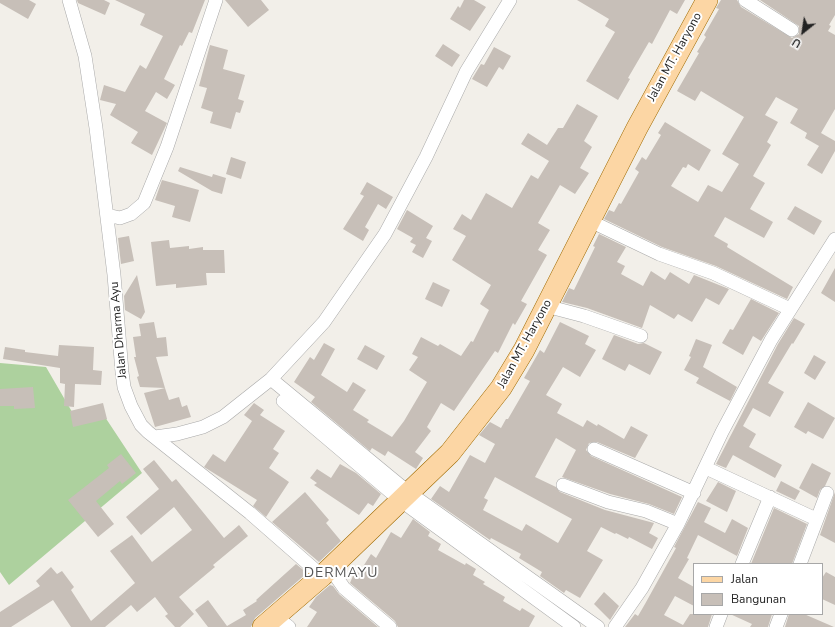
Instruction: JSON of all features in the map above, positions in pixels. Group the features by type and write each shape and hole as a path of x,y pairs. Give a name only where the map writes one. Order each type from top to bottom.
{"main road":[{"name":"Jalan MT. Haryono","path":"276,624 326,572 450,453 502,388 524,350 640,121 707,0"}],"street":[{"name":"Jalan Dharma Ayu","path":"69,0 85,56 107,215 124,387 131,406 141,425 190,467 326,572 390,627"},
{"path":"107,215 120,218 131,214 144,203 167,148 216,0"},
{"path":"155,437 177,434 203,427 223,417 268,382 324,322 385,234 426,157 466,72 510,0"},
{"path":"745,0 792,30"},
{"path":"590,221 659,254 713,273 790,309"},
{"path":"615,627 642,588 678,524 750,378 790,309 835,239"},
{"path":"546,306 584,316 641,336"},
{"path":"268,382 404,496 574,627"},
{"path":"594,449 694,493"},
{"path":"706,468 816,519"},
{"path":"564,484 608,502 646,511 678,524"},
{"path":"800,563 827,493"},
{"path":"404,496 598,627"},
{"path":"742,563 770,497"},
{"path":"716,627 721,615"},
{"path":"776,627 781,615"}],"green space":[{"path":"0,363 46,367 75,417 105,417 142,473 9,585 0,572"}],"building":[{"path":"0,0 29,0 36,4 28,19 0,3"},
{"path":"77,0 104,0 110,3 105,15 78,3"},
{"path":"115,0 205,0 192,33 189,32 182,46 180,45 164,79 175,85 167,99 156,92 145,111 167,123 152,155 131,143 138,132 110,115 116,104 100,100 104,85 125,92 140,65 146,69 163,36 140,25 145,14"},
{"path":"225,0 261,0 269,10 248,27"},
{"path":"464,0 474,0 486,7 470,31 450,19 458,6 460,8"},
{"path":"577,0 685,0 677,14 670,10 652,44 649,42 628,78 630,79 618,100 586,81 615,32 605,26 609,19"},
{"path":"721,0 737,0 741,7 792,38 799,34 799,26 760,0 835,0 835,15 829,25 831,26 828,31 835,35 835,109 821,133 835,141 835,151 822,174 807,165 819,146 805,138 807,133 790,123 798,109 776,97 765,115 778,122 767,142 771,145 753,176 765,183 750,209 773,222 764,238 725,217 714,236 728,244 727,247 793,287 787,299 716,266 662,247 604,219 609,210 614,212 619,203 621,204 639,172 635,169 642,157 646,160 661,135 658,133 665,122 711,150 699,171 688,164 686,168 683,167 671,186 698,202 708,185 722,192 739,164 722,154 744,117 701,91 695,101 677,91 699,53 697,52 706,37 704,35 719,9 716,8"},
{"path":"443,44 460,55 452,67 435,56"},
{"path":"210,45 228,50 223,69 245,75 238,99 244,101 240,113 236,112 231,129 210,123 213,112 201,108 207,88 199,86"},
{"path":"494,47 511,56 503,70 499,67 487,87 472,79 481,64 484,65"},
{"path":"577,104 598,116 584,141 592,147 580,168 589,173 575,194 560,185 538,223 550,230 538,250 547,255 521,301 527,304 515,325 513,323 498,353 495,351 454,411 441,403 427,427 431,431 415,452 423,458 416,469 388,451 385,456 372,448 370,451 311,402 315,397 294,382 310,357 314,360 324,343 335,349 321,375 347,392 353,382 366,390 353,410 369,420 367,422 392,437 404,421 427,382 409,370 418,357 412,354 421,337 438,346 440,344 461,356 471,341 473,342 489,310 480,304 491,285 452,260 466,236 453,229 462,214 471,220 486,193 512,208 531,175 538,179 549,161 521,144 528,133 547,145 558,128 563,128"},
{"path":"231,157 246,162 241,179 226,174"},
{"path":"180,167 212,177 213,174 226,178 222,194 212,191 178,171"},
{"path":"162,180 199,190 190,222 172,217 175,206 155,200"},
{"path":"367,182 393,197 386,209 378,204 365,227 369,230 363,241 343,229 364,196 360,194"},
{"path":"795,206 822,221 814,235 787,219"},
{"path":"407,210 433,226 426,238 432,241 423,258 412,252 416,245 410,242 413,238 397,229"},
{"path":"599,234 626,247 617,262 625,266 621,274 643,286 651,271 665,280 670,272 689,284 694,275 729,289 719,305 706,298 692,322 678,314 674,319 650,305 642,328 587,308 562,302 569,288 574,290 595,247 593,246"},
{"path":"129,236 134,261 121,264 118,238"},
{"path":"169,240 170,248 189,246 189,249 203,247 203,250 224,250 225,273 206,273 207,285 176,288 176,284 156,286 151,242"},
{"path":"835,268 835,302 821,293"},
{"path":"137,275 145,312 141,319 125,310 124,296"},
{"path":"433,282 450,290 442,307 425,299"},
{"path":"751,299 779,313 761,341 753,336 743,355 722,343 730,329 733,330"},
{"path":"794,318 805,324 768,383 784,392 770,417 753,408 743,426 756,434 749,447 782,465 775,478 733,455 726,468 716,464 778,344"},
{"path":"154,322 157,338 166,337 168,356 156,357 165,388 140,387 137,377 139,376 134,357 136,357 133,337 141,336 139,324"},
{"path":"560,322 589,336 585,344 596,350 580,377 563,367 546,395 562,404 557,413 583,427 587,420 597,426 598,424 624,439 631,426 648,435 635,458 597,442 589,443 586,450 591,456 682,497 674,514 649,504 610,494 562,477 576,450 556,438 535,477 556,487 560,492 605,510 654,523 649,533 658,538 652,549 629,537 628,539 601,527 587,551 603,560 580,598 566,590 564,593 540,576 542,572 519,558 521,554 491,538 490,540 431,499 440,486 449,492 470,455 485,463 495,444 479,435 490,422 501,428 506,419 508,419 530,381 524,378 540,350 544,353","holes":["495,477 572,519 558,543 526,524 522,531 483,510 488,500 484,498"]},
{"path":"614,335 638,344 644,343 662,352 650,375 629,364 625,371 602,359"},
{"path":"696,339 712,345 703,367 737,387 730,401 696,383 699,378 684,370 691,357 689,356"},
{"path":"59,345 94,347 93,370 102,371 101,385 75,384 74,407 64,406 65,384 60,383 60,368 3,359 5,347 25,350 25,352 58,356"},
{"path":"365,345 385,356 377,370 357,359"},
{"path":"814,355 826,362 815,380 804,373"},
{"path":"33,387 35,408 14,409 14,406 0,406 0,389"},
{"path":"165,388 169,400 179,397 182,407 187,405 191,417 155,427 144,393"},
{"path":"808,402 835,418 823,439 808,431 806,434 794,427"},
{"path":"103,403 107,419 73,427 70,411"},
{"path":"254,403 264,410 260,415 285,431 273,449 279,453 269,468 289,482 266,517 253,506 257,500 204,467 213,454 225,462 252,421 244,415"},
{"path":"121,454 136,473 122,484 120,481 96,501 114,524 98,537 68,500 109,468 107,465"},
{"path":"154,460 172,482 176,479 224,538 239,525 248,536 213,565 215,567 179,597 194,614 180,627 175,627 165,616 168,614 155,597 137,612 131,605 105,627 71,627 53,600 11,627 0,627 0,612 40,586 36,581 51,567 57,574 62,571 74,587 71,590 91,621 135,583 110,551 132,535 152,562 192,530 174,507 141,535 126,517 159,489 143,469"},
{"path":"812,463 831,473 825,486 820,490 817,498 799,488"},
{"path":"340,464 356,473 381,494 373,506 368,503 359,515 314,485 317,483 310,478 317,469 331,478"},
{"path":"781,481 800,491 795,500 776,491"},
{"path":"718,482 736,491 727,512 706,501"},
{"path":"305,492 329,520 326,523 341,541 319,562 272,522"},
{"path":"835,492 835,543 820,535"},
{"path":"698,502 711,508 704,522 725,533 732,519 748,528 737,556 698,535 687,558 689,559 678,578 693,586 693,605 675,596 664,615 683,625 690,614 712,615 708,627 625,627 635,614 638,616 676,548 674,547"},
{"path":"774,508 807,524 792,563 751,563"},
{"path":"413,519 430,532 428,536 441,544 438,550 465,565 466,563 476,569 473,575 485,582 483,584 505,597 503,601 520,611 522,608 535,616 529,627 398,627 395,621 350,583 355,571 359,573 371,554 376,558 391,532 401,538"},
{"path":"296,564 307,573 255,618 251,627 208,627 195,610 208,600 227,626 246,615 243,610 257,601 256,600"},
{"path":"826,572 835,577 835,605 823,599 823,576"},
{"path":"330,585 333,586 339,594 378,627 307,627 317,612 309,607 316,597"},
{"path":"604,592 619,606 610,620 594,604"},
{"path":"732,615 772,615 768,627 750,627 752,624"},
{"path":"789,615 806,615 834,627 785,627"}],"district":[{"name":"DERMAYU","path":"341,574"}]}
